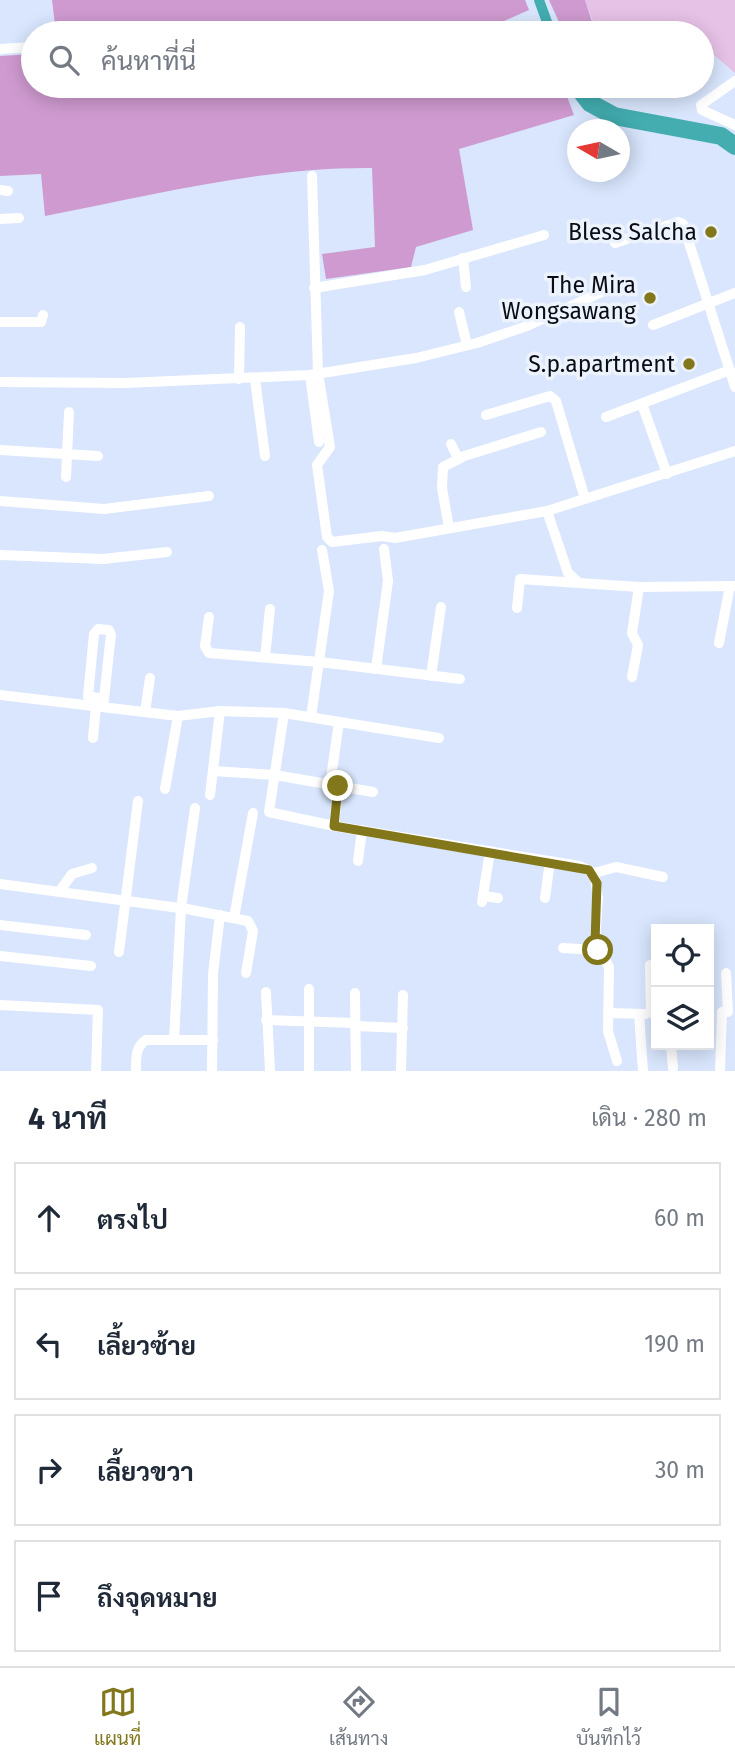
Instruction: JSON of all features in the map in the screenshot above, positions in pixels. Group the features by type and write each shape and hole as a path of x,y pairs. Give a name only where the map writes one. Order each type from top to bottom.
{"street":[{"path":"0,49 21,48"},
{"path":"714,96 735,81"},
{"path":"711,98 701,105 702,110 735,125"},
{"path":"312,176 314,374 319,442"},
{"path":"0,219 19,218"},
{"path":"615,243 681,222 735,387"},
{"path":"314,288 425,270 544,235"},
{"path":"463,258 466,287"},
{"path":"0,382 256,379 314,374 416,358 467,345 527,326 613,287"},
{"path":"653,325 735,293"},
{"path":"459,312 467,345"},
{"path":"0,322 41,322 43,315"},
{"path":"239,379 240,327"},
{"path":"607,417 730,370"},
{"path":"314,374 330,447 317,469 327,537 332,542 382,536 396,538 547,511 735,451"},
{"path":"256,379 265,456"},
{"path":"485,415 550,397 556,401 585,499"},
{"path":"642,404 667,474"},
{"path":"65,477 69,454 69,412"},
{"path":"449,528 442,488 443,467 461,458 541,432"},
{"path":"451,444 454,455 461,458"},
{"path":"0,450 98,456"},
{"path":"0,501 104,509 209,496"},
{"path":"547,511 568,573 579,583"},
{"path":"376,669 388,581 384,548"},
{"path":"312,717 329,591 322,550"},
{"path":"0,555 103,559 167,552"},
{"path":"517,608 520,579 639,587 732,586 719,643"},
{"path":"632,677 638,645 632,634 639,587"},
{"path":"431,676 441,607"},
{"path":"265,657 270,609"},
{"path":"209,617 205,650 460,679"},
{"path":"93,738 101,704 108,665 109,630 98,629 94,634 88,696 101,704"},
{"path":"91,664 108,665"},
{"path":"145,712 150,678"},
{"path":"0,695 101,704 178,716 220,711 284,713 439,737"},
{"path":"211,795 220,711"},
{"path":"284,713 269,812 334,826 580,866 594,873 617,867 663,877"},
{"path":"165,789 178,716"},
{"path":"334,826 339,722"},
{"path":"213,771 275,775 373,792"},
{"path":"119,952 138,801"},
{"path":"174,1040 181,908 195,808"},
{"path":"234,918 253,813"},
{"path":"358,861 362,830"},
{"path":"490,851 482,899 498,898"},
{"path":"545,898 550,861"},
{"path":"59,892 72,874 92,868"},
{"path":"594,873 598,889 595,942 609,967 609,1037 617,1061"},
{"path":"0,884 181,908 248,921 253,931 246,973"},
{"path":"212,1071 214,974 220,915"},
{"path":"0,925 86,935"},
{"path":"563,948 598,950"},
{"path":"0,956 91,966"},
{"path":"650,965 652,987"},
{"path":"720,1071 728,1012 726,973"},
{"path":"309,989 309,1071"},
{"path":"266,992 270,1071"},
{"path":"355,993 356,1071"},
{"path":"401,1071 403,995"},
{"path":"0,1005 98,1010 96,1071"},
{"path":"610,1013 651,1013"},
{"path":"639,1014 643,1071"},
{"path":"266,1020 403,1028"},
{"path":"136,1071 136,1056 141,1043 146,1040 213,1040"},
{"path":"671,1050 673,1068"}],"shaded area":[{"path":"52,0 525,0 529,10 504,21 55,21"},
{"path":"549,0 585,0 592,21 559,21"},
{"path":"585,0 735,0 735,73 714,55 714,21 593,21"},
{"path":"21,55 21,98 568,98 574,115 459,149 473,230 416,247 411,267 326,279 322,254 375,247 372,168 249,177 45,216 41,174 0,176 0,56"}],"waterway":[{"path":"539,0 547,21"},
{"path":"586,98 590,103 614,116 721,136 735,146"}],"place":[{"name":"Bless Salcha","path":"711,232"},
{"name":"The Mira Wongsawang","path":"650,298"},
{"name":"S.p.apartment","path":"689,364"}],"route":[{"path":"338,786 334,826 585,867 594,873 597,883 595,942 598,950"}]}
